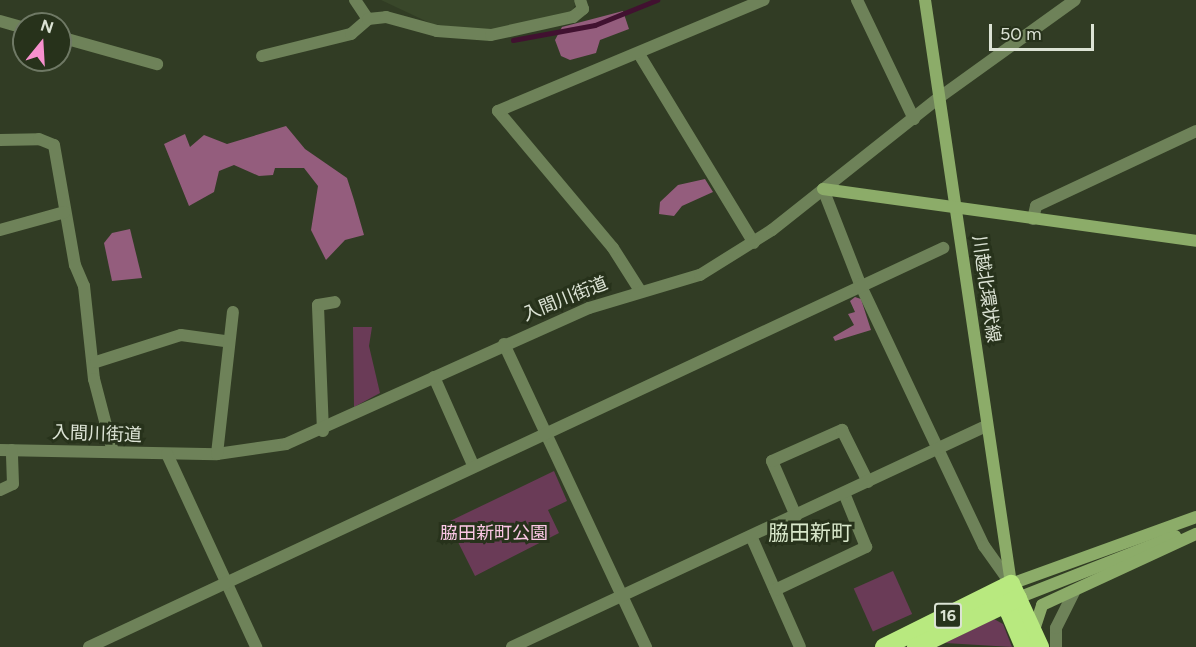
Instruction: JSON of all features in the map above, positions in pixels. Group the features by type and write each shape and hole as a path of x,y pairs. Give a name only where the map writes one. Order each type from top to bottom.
{"highway":[{"path":"1012,595 1032,643"},
{"name":"16","path":"884,647 1012,595"},
{"name":"16","path":"916,647 1012,595"}],"street":[{"path":"355,0 368,19"},
{"path":"262,56 351,34 368,19 391,16 437,31 491,35 573,17 583,9 580,0"},
{"path":"639,289 606,239 498,111 764,0"},
{"path":"857,0 914,118"},
{"name":"川越北環状線","path":"925,0 1012,595"},
{"name":"入間川街道","path":"6,450 217,454 267,448 322,431 504,344 639,289 700,275 754,243 940,97 1075,0"},
{"path":"72,40 157,64"},
{"path":"639,54 754,243"},
{"path":"1034,219 1036,206 1196,131"},
{"path":"0,140 39,139 54,145 65,212 96,362 94,379 113,452"},
{"path":"1012,595 984,546 860,284 823,189 1196,241"},
{"path":"0,230 65,212"},
{"path":"89,647 860,284 943,248"},
{"path":"322,431 318,305 335,302"},
{"path":"217,454 225,340 232,312"},
{"path":"96,362 182,335 225,340"},
{"path":"504,344 646,647"},
{"path":"434,377 473,465"},
{"path":"512,647 986,426"},
{"path":"796,516 771,463 782,457 842,429 868,482"},
{"path":"0,490 13,484 6,450"},
{"path":"167,454 256,647"},
{"path":"775,590 866,547 844,494"},
{"path":"1012,595 1196,517"},
{"path":"1012,595 1196,529"},
{"path":"1032,643 1037,610 1196,534"},
{"path":"751,536 800,647"},
{"path":"1056,647 1056,628 1074,592"}],"shaded area":[{"path":"381,0 574,0 575,5 571,13 485,31 432,24"},
{"path":"623,11 629,29 600,40 596,53 570,60 561,56 555,40 562,27"},
{"path":"286,126 305,149 347,178 354,200 364,235 345,240 326,260 311,230 318,186 304,168 275,168 273,175 259,176 234,165 219,171 214,192 189,206 164,144 185,134 190,147 204,135 227,144"},
{"path":"705,179 713,192 682,206 674,216 659,214 660,202 678,185"},
{"path":"130,229 142,278 112,281 104,243 112,233"},
{"path":"855,297 861,299 871,330 835,341 833,337 854,325 848,314 855,312 850,301"}],"green space":[{"path":"353,327 372,327 369,346 380,393 354,407"},
{"name":"脇田新町公園","path":"554,471 567,501 548,510 559,533 475,576 448,522"},
{"path":"893,571 912,614 873,631 854,588"},
{"path":"994,619 1003,624 1012,647 945,643"}],"waterway":[{"path":"513,40 595,25 657,0"}],"district":[{"name":"脇田新町","path":"810,533"}]}
